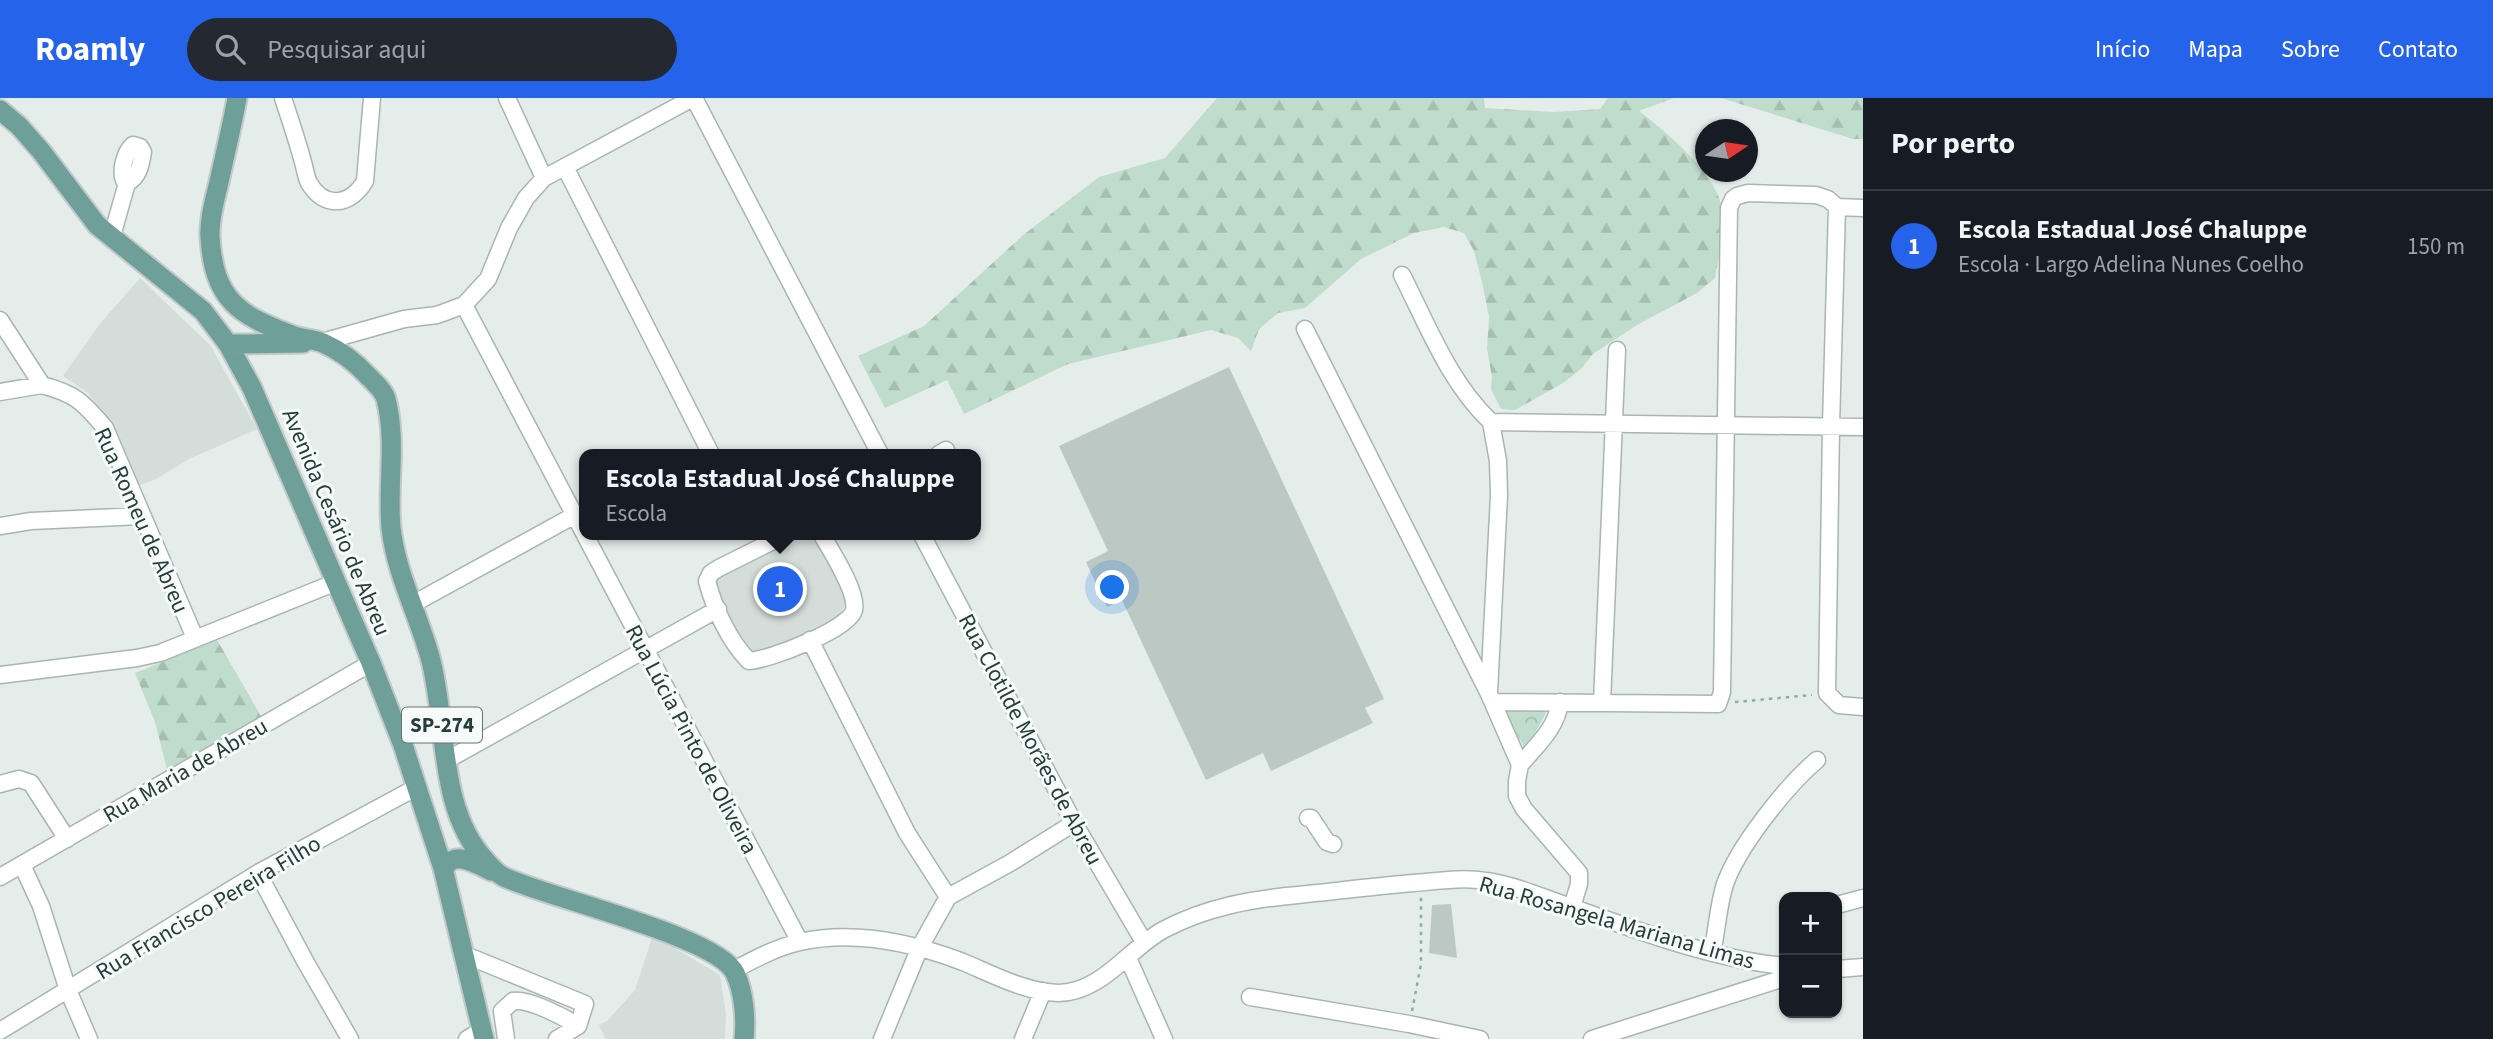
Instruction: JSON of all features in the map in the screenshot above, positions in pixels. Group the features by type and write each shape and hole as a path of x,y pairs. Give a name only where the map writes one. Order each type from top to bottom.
{"main road":[{"name":"SP-274","path":"237,98 210,233 219,284 230,300 248,316 296,337 322,342 360,368 386,396 392,450 391,527 396,558 413,604 438,692 450,781 461,824 471,842 502,876 687,940 716,955 734,970"},
{"name":"Avenida Cesário de Abreu","path":"0,110 34,143 97,225 203,311 229,344 271,426 334,583 371,663 417,787 443,870 463,954 478,1036"},
{"path":"229,344 322,342"},
{"path":"443,870 446,863 464,859 502,876"},
{"path":"734,970 741,993 744,1039"}],"street":[{"path":"283,98 309,184 322,196 340,202 359,191 365,180 372,98"},
{"path":"507,98 544,178"},
{"path":"322,342 404,319 437,315 464,305 488,279 509,228 526,198 544,178 693,98 877,449"},
{"path":"565,167 708,449"},
{"path":"112,236 127,183"},
{"path":"1491,698 1560,702 1718,704 1722,692 1729,208 1732,199 1748,193 1816,195 1837,206 1863,208"},
{"path":"1837,206 1827,693 1839,705 1863,707"},
{"path":"1402,275 1449,370 1474,407 1491,422 1499,460 1491,698"},
{"name":"Rua Lúcia Pinto de Oliveira","path":"464,305 579,523"},
{"path":"0,320 43,385 0,392"},
{"path":"1305,329 1491,698 1520,765"},
{"path":"1602,703 1617,350"},
{"name":"Rua Romeu de Abreu","path":"43,385 66,391 88,407 105,428 195,638"},
{"path":"1491,422 1863,427"},
{"path":"413,604 575,515"},
{"path":"0,526 31,521 141,516"},
{"name":"Rua Lúcia Pinto de Oliveira","path":"587,540 800,942"},
{"path":"755,541 711,573 708,581 718,609 740,652 749,661 769,657 810,640 850,619 855,608 852,596 825,540"},
{"name":"Rua Clotilde Morães de Abreu","path":"925,540 1074,823 1144,942"},
{"path":"0,675 160,653 334,583"},
{"path":"447,760 718,609"},
{"path":"810,640 907,832 948,897"},
{"name":"Rua Maria de Abreu","path":"0,877 371,663"},
{"path":"1560,702 1559,712 1551,729 1520,765 1517,796 1524,809 1579,873 1580,879 1572,908"},
{"path":"1712,953 1724,887 1734,863 1792,782 1817,760"},
{"path":"0,784 19,779 31,783 67,839"},
{"name":"Rua Francisco Pereira Filho","path":"0,1031 258,873 417,787"},
{"path":"1308,818 1311,818 1327,842 1333,844"},
{"path":"882,1039 920,947 948,897 1074,823"},
{"path":"22,864 41,906 68,990 89,1039"},
{"path":"258,873 350,1039"},
{"name":"Rua Rosangela Mariana Limas","path":"734,970 766,954 800,942 831,938 871,939 920,947 1020,985 1060,993 1080,988 1101,978 1144,942 1191,916 1222,906 1276,897 1422,882 1486,881 1712,953 1779,966"},
{"path":"1842,904 1863,898"},
{"path":"463,954 578,1001 572,1022 557,1039"},
{"path":"1128,958 1164,1039"},
{"path":"1842,969 1863,967"},
{"path":"1592,1039 1779,980"},
{"path":"1023,1039 1043,991"},
{"path":"1250,997 1480,1039"},
{"path":"506,1039 502,1011 513,1001 525,1002 572,1022"}],"path":[{"path":"1718,704 1827,693"},
{"path":"1409,1024 1421,964 1422,882"}],"shaded area":[{"path":"140,278 210,345 257,429 189,459 156,479 138,486 112,424 88,393 63,376 99,325"},
{"path":"790,540 817,540 847,600 838,619 771,651 754,653 735,630 713,578"},
{"path":"653,935 720,975 726,1015 725,1039 606,1039 599,1025 607,1021 635,990"}],"green space":[{"path":"1217,98 1484,98 1485,108 1554,112 1600,109 1608,98 1674,98 1639,111 1695,162 1695,182 1712,182 1718,195 1723,225 1715,278 1697,293 1637,325 1593,354 1581,369 1563,383 1515,410 1501,409 1491,389 1492,377 1487,349 1489,317 1474,251 1464,233 1444,227 1414,233 1361,259 1305,308 1278,313 1259,329 1251,351 1238,338 1211,330 1068,364 964,414 947,380 885,408 858,356 924,326 1022,236 1099,177 1165,158"},
{"path":"1721,98 1863,98 1863,139 1853,139"},
{"path":"217,640 261,716 168,773 155,722 135,673"},
{"path":"1552,702 1528,746 1524,747 1501,705"}],"building":[{"path":"1229,367 1384,699 1365,708 1373,723 1271,771 1263,753 1206,780 1122,600 1107,607 1086,562 1108,551 1059,446"},
{"path":"1451,904 1457,958 1429,953 1432,905"}],"place":[{"name":"Escola Estadual José Chaluppe","path":"780,589"}]}
